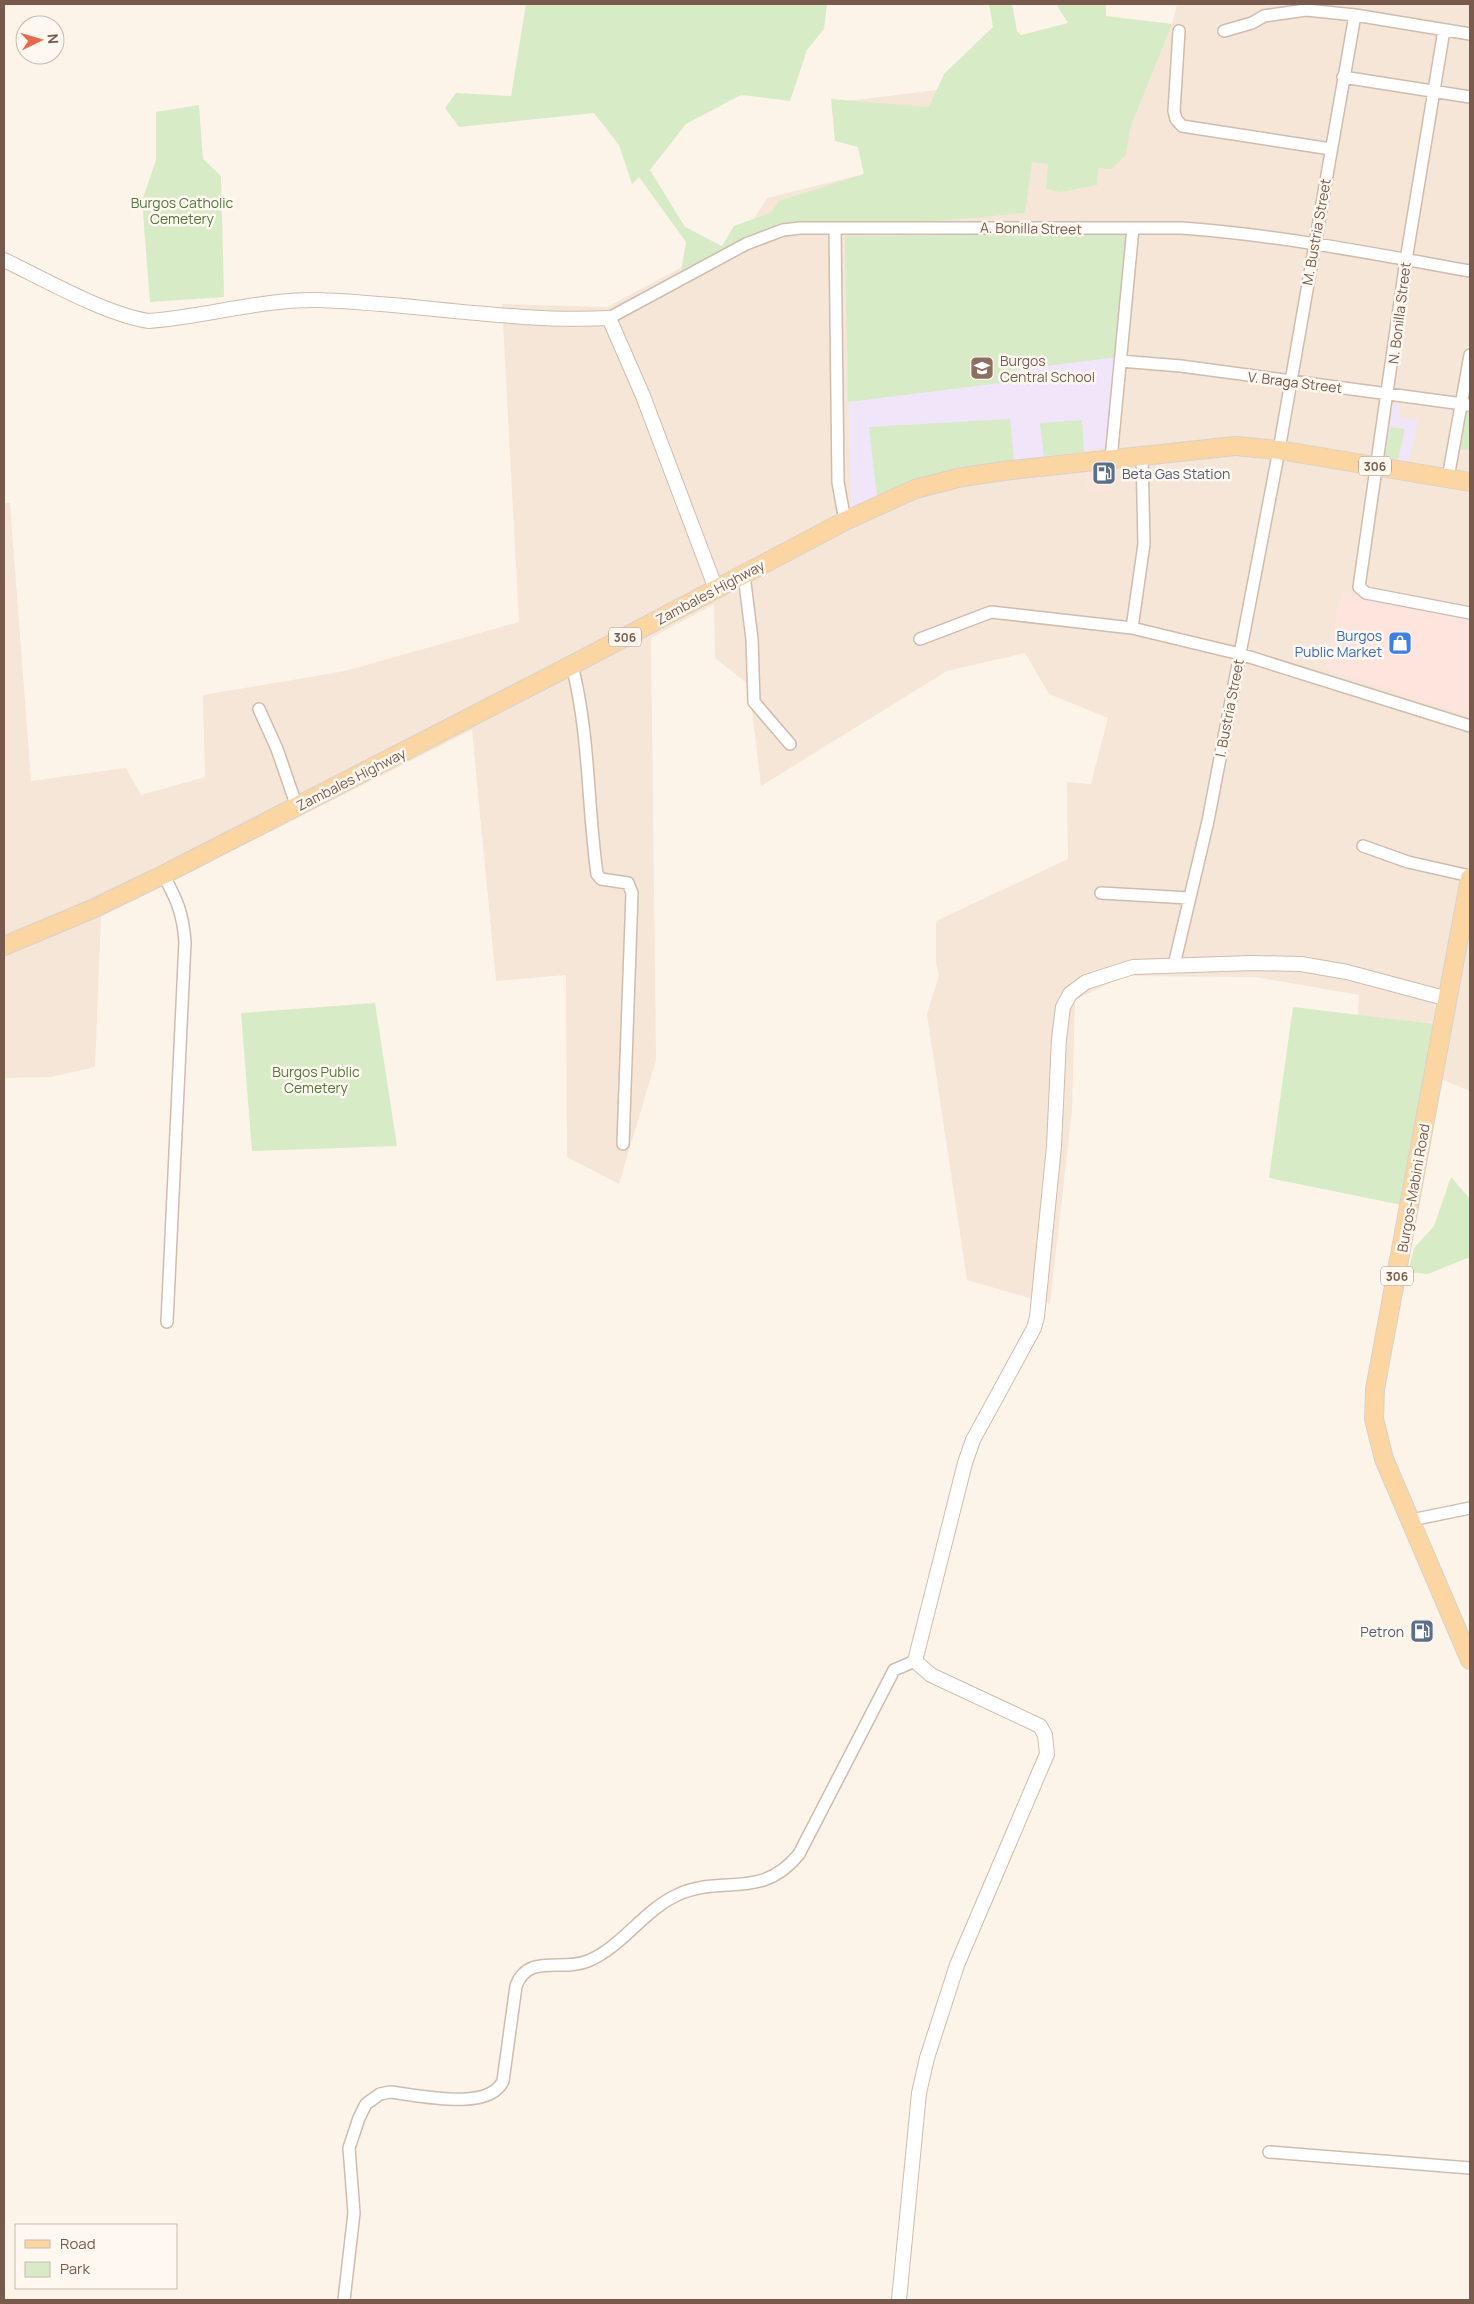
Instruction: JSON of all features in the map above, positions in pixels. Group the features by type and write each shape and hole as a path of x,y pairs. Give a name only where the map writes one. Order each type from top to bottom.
{"main road":[{"name":"Zambales Highway","path":"4,946 90,910 163,875 572,665 845,521 916,488 962,477 1142,455 1235,446 1279,450 1470,482"},
{"name":"Burgos-Mabini Road","path":"1470,877 1375,1389 1374,1419 1384,1459 1470,1660"}],"street":[{"path":"1224,31 1252,24 1264,10 1306,10 1355,15 1470,34"},
{"name":"M. Bustria Street","path":"1279,450 1330,149 1355,15"},
{"name":"N. Bonilla Street","path":"1444,30 1406,260 1389,393 1359,582 1360,590 1366,593 1470,613"},
{"path":"1179,31 1174,110 1176,118 1182,126 1330,149"},
{"path":"1343,77 1470,97"},
{"name":"A. Bonilla Street","path":"610,318 768,234 800,228 1182,228 1230,232 1314,244 1470,271"},
{"path":"835,228 838,482 845,521"},
{"path":"1111,459 1133,228"},
{"path":"4,260 114,311 129,317 149,321 275,303 317,300 551,317 610,318 643,396 716,589"},
{"path":"1448,478 1466,404 1470,355"},
{"name":"V. Braga Street","path":"1120,360 1182,366 1466,404"},
{"name":"I. Bustria Street","path":"1174,965 1208,821 1279,450"},
{"path":"1132,628 1144,544 1142,455"},
{"path":"744,575 752,639 754,702 790,744"},
{"path":"920,640 991,612 1132,628 1240,654 1470,726"},
{"path":"572,665 584,720 597,874 601,879 628,883 632,892 623,1144"},
{"path":"259,709 278,749 297,807"},
{"path":"1363,846 1408,862 1470,877"},
{"path":"163,875 178,901 184,920 185,942 167,1322"},
{"path":"1101,893 1189,898"},
{"path":"915,1661 965,1463 973,1440 1034,1328 1037,1317 1054,1146 1059,1039 1063,1007 1070,994 1086,982 1133,967 1301,964 1347,972 1448,999"},
{"path":"1411,1520 1470,1508"},
{"path":"344,2300 354,2213 353,2185 348,2155 359,2118 366,2104 380,2094 390,2092 456,2099 485,2098 492,2095 500,2088 503,2081 516,1986 520,1975 526,1969 534,1966 570,1966 590,1960 615,1942 647,1913 678,1894 706,1887 761,1881 783,1871 798,1854 894,1670 915,1661"},
{"path":"899,2300 919,2093 927,2058 957,1965 1047,1754 1047,1745 1040,1726 931,1675 915,1661"},
{"path":"1269,2152 1470,2168"}],"shaded area":[{"path":"1177,4 1470,4 1470,1091 1356,1045 1359,995 1255,977 1125,976 1075,1000 1072,1110 1050,1304 967,1280 927,1014 939,975 936,963 936,921 1068,859 1067,782 1091,784 1108,718 1049,694 1025,653 947,671 761,786 749,685 715,658 714,604 651,638 656,1060 619,1184 567,1157 566,975 496,981 472,730 101,917 95,1067 51,1077 4,1078 4,503 10,503 31,781 126,768 141,795 205,777 203,695 345,671 519,622 502,304 607,307 744,234 767,198 864,174 847,101 961,87 1034,115 1172,24"},
{"name":"Burgos Central School","path":"1129,234 1109,446 959,470 851,510 845,236"},
{"path":"1393,405 1401,406 1399,417 1418,420 1409,462 1384,457"},
{"name":"Beta Gas Station","path":"1114,464 1111,491 1087,492 1086,467"},
{"name":"Burgos Public Market","path":"1342,591 1470,616 1470,717 1325,669"}],"green space":[{"path":"526,4 827,4 824,29 807,50 790,101 741,95 686,124 650,170 685,227 722,246 734,226 772,212 779,201 864,174 858,147 835,141 831,99 929,107 944,74 993,27 989,4 1012,4 1017,31 1021,35 1068,23 1056,4 1106,4 1106,16 1172,24 1130,128 1126,155 1111,169 1098,168 1097,185 1060,192 1046,189 1048,164 1032,162 1025,213 949,220 799,227 730,250 724,247 727,251 680,278 686,242 639,177 632,184 619,145 594,113 459,127 445,108 456,93 511,96"},
{"name":"Burgos Catholic Cemetery","path":"199,105 203,159 221,176 224,297 150,302 142,201 156,160 156,112"},
{"name":"Burgos Central School","path":"1129,234 1117,357 1009,371 1008,382 848,402 845,236"},
{"path":"1460,409 1470,411 1470,446 1468,450 1453,449"},
{"path":"1010,419 1014,461 877,497 869,427"},
{"path":"1082,420 1084,452 1044,456 1040,423"},
{"path":"1390,427 1405,429 1398,460 1384,457"},
{"name":"Burgos Public Cemetery","path":"375,1003 397,1146 252,1151 241,1013"},
{"path":"1293,1007 1433,1024 1402,1205 1269,1178"},
{"path":"1451,1177 1470,1199 1470,1257 1428,1274 1408,1272 1414,1248 1434,1226"}],"place":[{"name":"Burgos Central School","path":"982,368"},
{"name":"Beta Gas Station","path":"1104,473"},
{"name":"Burgos Public Market","path":"1400,643"},
{"name":"Petron","path":"1422,1631"}]}
